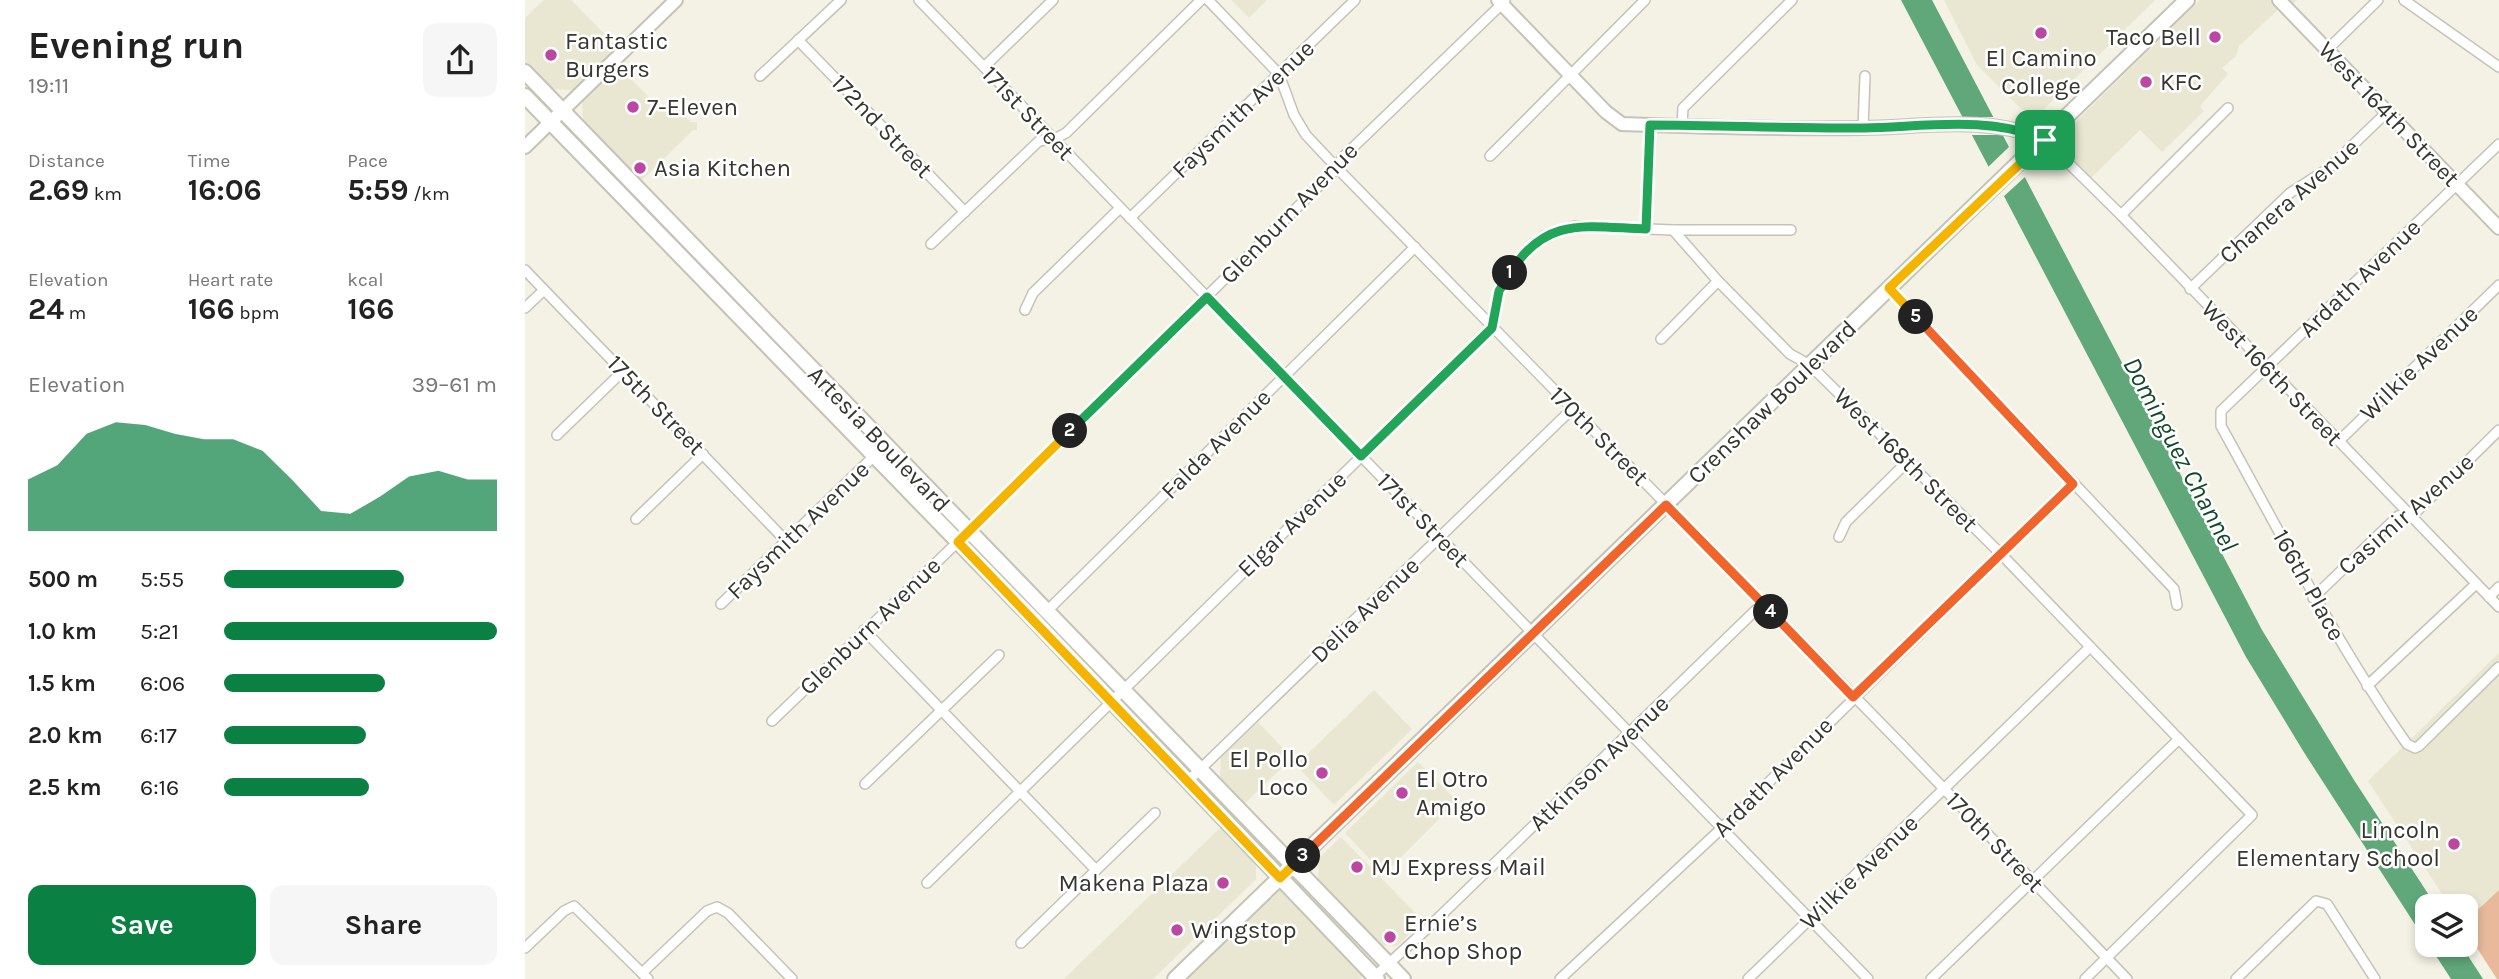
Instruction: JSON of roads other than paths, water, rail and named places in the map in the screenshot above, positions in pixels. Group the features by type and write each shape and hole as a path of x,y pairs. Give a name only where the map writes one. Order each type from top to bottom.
{"main road":[{"name":"Crenshaw Boulevard","path":"1175,979 2187,0"},
{"name":"Artesia Boulevard","path":"525,72 963,537 1111,702 1375,978"},
{"name":"Artesia Boulevard","path":"525,96 874,456 1046,611 1403,979"}],"street":[{"path":"525,147 676,0"},
{"path":"760,76 841,0"},
{"name":"171st Street","path":"919,0 1868,979"},
{"path":"984,67 1053,0"},
{"path":"931,244 1039,141 1054,139 1066,132 1201,0"},
{"name":"170th Street","path":"1208,0 1279,74 1294,115 1306,135 1336,168 2127,979"},
{"name":"Faysmith Avenue","path":"1131,218 1355,0"},
{"path":"1490,156 1645,0"},
{"path":"1682,125 1683,108 1792,0"},
{"name":"West 164th Street","path":"2279,0 2499,228"},
{"path":"2327,50 2378,0"},
{"path":"2404,0 2499,67"},
{"path":"1502,1 1606,112 1622,124 1863,128 1965,125 2028,132 2045,140"},
{"name":"Glenburn Avenue","path":"772,721 1207,297 1336,168 1342,158 1502,1"},
{"name":"172nd Street","path":"798,40 965,212"},
{"path":"1863,128 1865,76"},
{"path":"2121,215 2228,108"},
{"name":"Chanera Avenue","path":"2190,289 2291,193 2329,168 2387,112"},
{"path":"1646,229 1650,125"},
{"name":"West 166th Street","path":"2045,140 2121,215 2499,607"},
{"name":"Ardath Avenue","path":"2221,411 2499,144"},
{"path":"1025,310 1033,293 1121,208"},
{"path":"1492,328 1499,291 1527,251 1544,236 1575,226 1673,230 1791,230"},
{"name":"West 168th Street","path":"1673,230 1718,281 1790,354 1810,365 2002,555 2252,815 2106,958"},
{"name":"Falda Avenue","path":"1046,611 1415,247"},
{"name":"175th Street","path":"525,270 786,541"},
{"path":"1661,339 1718,281"},
{"name":"Wilkie Avenue","path":"2339,441 2499,285"},
{"path":"1889,288 2174,589 2177,605"},
{"path":"525,308 544,290"},
{"name":"Elgar Avenue","path":"927,883 1492,328"},
{"path":"557,435 623,371"},
{"name":"Delia Avenue","path":"1188,781 1572,409"},
{"name":"166th Place","path":"2221,411 2221,426 2313,598 2367,687 2407,744 2415,748 2499,667"},
{"name":"Casimir Avenue","path":"2313,598 2398,516 2419,510 2499,430"},
{"path":"636,519 703,454"},
{"name":"Faysmith Avenue","path":"721,604 874,456"},
{"path":"1839,537 1846,522 1907,462"},
{"name":"Ardath Avenue","path":"1560,979 1722,828 2073,484"},
{"path":"2367,687 2476,584"},
{"path":"2489,597 2499,587"},
{"name":"Atkinson Avenue","path":"1375,978 1763,603"},
{"path":"864,630 1097,870"},
{"name":"Wilkie Avenue","path":"1748,979 2090,647"},
{"path":"865,784 999,655"},
{"path":"1931,979 2179,739"},
{"path":"1021,943 1155,813"},
{"path":"2236,979 2316,901 2327,904 2375,979"},
{"path":"525,948 563,911 574,906 645,976 707,911 717,907 728,913 792,979"},
{"path":"2085,979 2106,958"}],"place":[{"name":"El Camino College","path":"2041,33"},
{"name":"Taco Bell","path":"2215,37"},
{"name":"Fantastic Burgers","path":"551,55"},
{"name":"KFC","path":"2146,82"},
{"name":"7-Eleven","path":"633,107"},
{"name":"Asia Kitchen","path":"640,168"},
{"name":"El Pollo Loco","path":"1322,773"},
{"name":"El Otro Amigo","path":"1402,793"},
{"name":"Lincoln Elementary School","path":"2454,844"},
{"name":"MJ Express Mail","path":"1357,867"},
{"name":"Makena Plaza","path":"1223,883"},
{"name":"Wingstop","path":"1177,930"},
{"name":"Ernie’s Chop Shop","path":"1390,937"}],"water label":[{"name":"Dominguez Channel","path":"2181,454"}]}
